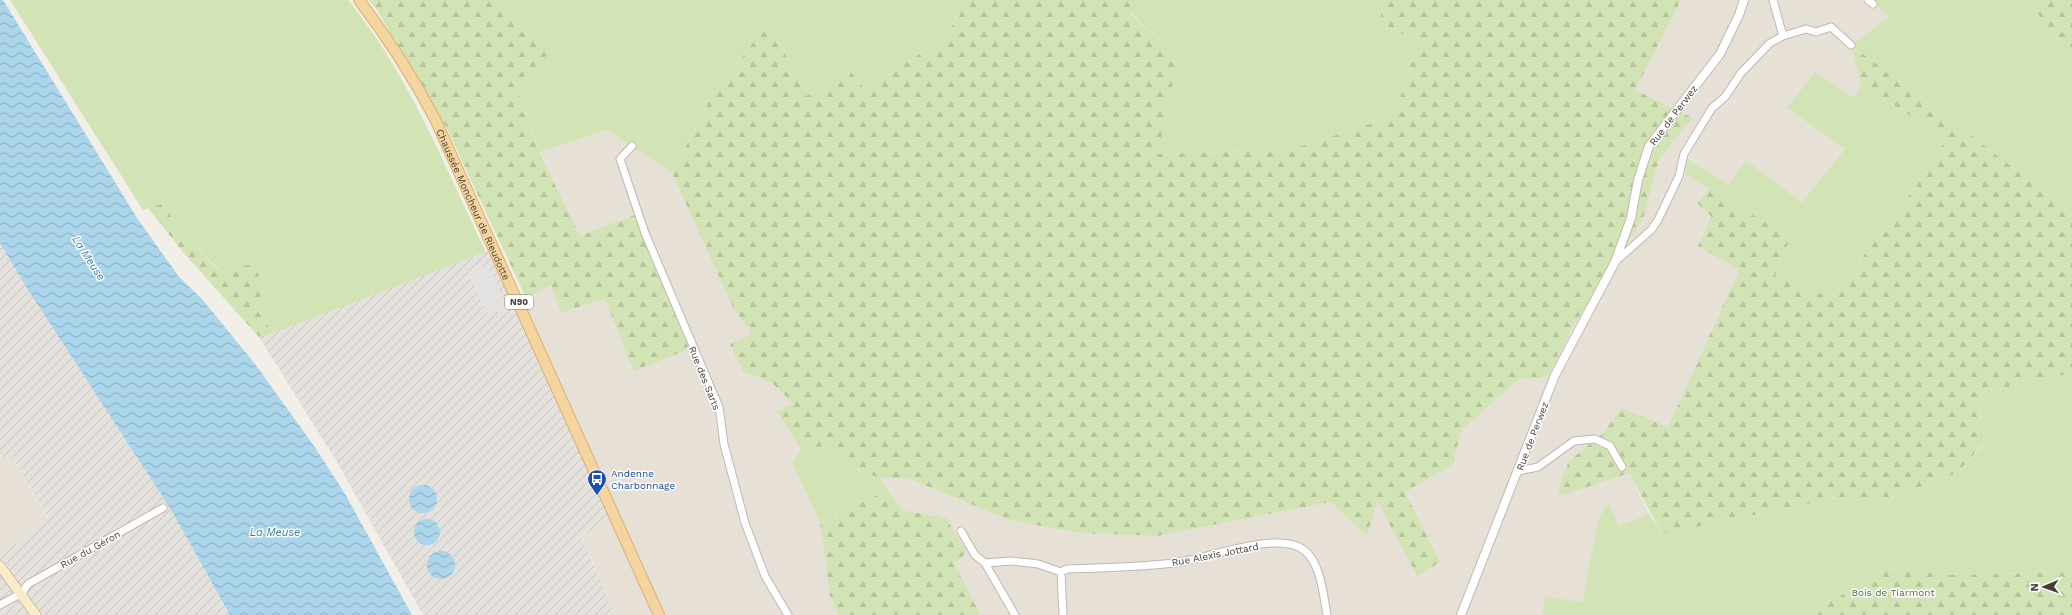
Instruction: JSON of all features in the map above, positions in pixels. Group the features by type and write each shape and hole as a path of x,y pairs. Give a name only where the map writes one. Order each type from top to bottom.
{"main road":[{"name":"Chaussée Moncheur de Rieudotte","path":"358,0 387,38 417,85 435,119 659,615"},
{"path":"0,566 22,593 36,615"}],"street":[{"name":"Rue de Perwez","path":"1461,615 1555,375 1615,262 1631,218 1638,180 1648,146 1720,54 1739,15 1744,0"},
{"path":"1773,0 1783,36"},
{"name":"Rue de Perwez","path":"1615,262 1651,230 1658,220 1679,176 1684,154 1712,108 1725,97 1741,74 1770,43 1783,36 1806,29 1816,32 1831,27 1851,45"},
{"name":"Rue des Sarts","path":"632,146 620,160 645,233 719,407 724,444 745,523 765,576 788,615"},
{"path":"1518,471 1538,467 1574,441 1595,439 1610,446 1622,467"},
{"name":"Rue du Géron","path":"0,605 22,593 28,584 163,508"},
{"path":"961,530 975,555 985,563 1015,615"},
{"name":"Rue Alexis Jottard","path":"1061,572 1067,569 1174,563 1245,547 1283,543 1299,548 1310,556 1317,570 1327,615"},
{"path":"985,563 1011,561 1038,564 1061,572 1063,615"}],"shaded area":[{"path":"1681,0 1871,0 1889,17 1851,45 1861,85 1854,98 1787,108 1845,149 1802,202 1746,160 1729,184 1688,160 1685,174 1709,188 1697,203 1711,215 1698,246 1739,270 1668,427 1622,408 1602,434 1569,461 1564,495 1629,473 1649,514 1618,526 1608,503 1581,602 1546,596 1543,615 981,615 954,563 946,518 902,510 880,478 907,478 1009,520 1078,533 1157,536 1331,502 1377,501 1417,575 1440,562 1405,492 1453,465 1461,431 1518,380 1548,377 1573,326 1643,219 1659,159 1693,118 1635,90"},
{"path":"607,130 672,173 752,334 743,372 771,382 795,404 776,411 801,448 792,463 820,522 830,596 838,615 615,615 581,535 614,515 518,301 551,285 561,313 605,299 633,215 580,237 540,152"},
{"path":"0,236 170,508 230,615 0,615 0,556 49,519 10,454 0,459"},
{"path":"494,247 614,515 581,536 615,615 423,615 338,464 259,337 486,252"},
{"path":"481,266 491,270 508,308 488,316 468,272"},
{"path":"10,454 49,520 0,556 0,459"}],"green space":[{"path":"10,0 348,0 389,58 407,89 440,154 486,252 273,333 255,307 262,292 219,270 176,227 164,203 143,210"},
{"path":"369,0 501,0 547,55 516,84 540,153 580,236 634,215 689,349 634,371 605,299 561,313 551,285 526,298 446,127 377,10"},
{"path":"501,0 965,0 947,36 865,90 848,68 807,96 769,23 714,92 672,173 607,130 540,152 516,84"},
{"path":"965,0 1131,0 1131,14 1178,58 1158,154 1290,150 1394,116 1418,41 1380,23 1382,2 1364,0 1681,0 1635,90 1693,118 1659,159 1643,219 1573,326 1548,377 1518,380 1461,431 1453,465 1405,492 1440,562 1417,576 1377,501 1367,536 1331,502 1157,536 1078,533 1009,520 907,478 880,478 861,472 831,447 801,448 776,411 794,404 771,382 743,372 730,344 752,334 733,307 672,173 714,92 769,23 807,96 848,68 865,90 947,36"},
{"path":"1131,0 1364,0 1382,2 1380,23 1418,41 1394,116 1290,150 1157,154 1178,58 1131,13"},
{"path":"1871,0 2028,0 2072,60 2072,214 1971,135 1851,45 1889,17"},
{"path":"2028,0 2072,0 2072,60"},
{"path":"1851,45 1971,135 2072,214 2072,373 1979,393 1984,443 1957,473 1881,501 1836,498 1662,534 1629,473 1564,495 1557,493 1569,461 1602,434 1622,408 1668,427 1739,270 1698,246 1711,216 1697,203 1709,188 1790,238 1775,276 1832,298 1936,159 1946,138 1861,85"},
{"path":"1815,72 1854,98 1861,85 1946,138 1936,159 1832,298 1775,276 1790,238 1685,174 1688,160 1729,184 1746,160 1802,202 1845,149 1787,108"},
{"path":"164,203 176,227 218,270 256,264 262,292 255,307 273,333 259,337 182,251 148,208"},
{"path":"2072,373 2072,572 1948,575 1887,568 1868,582 1802,615 1543,615 1545,596 1582,602 1599,518 1609,502 1618,526 1649,514 1662,534 1836,498 1881,501 1957,473 1984,444 1979,393"},
{"path":"831,447 861,472 880,478 888,490 820,522 792,463 801,448"},
{"path":"888,490 902,510 946,518 967,553 954,563 981,615 838,615 830,596 820,522"},
{"name":"Bois de Tiarmont","path":"1887,568 1948,575 2072,572 2072,615 1802,615 1868,582"}],"water":[{"name":"La Meuse","path":"0,0 3,0 137,218 179,277 202,299 255,364 314,446 344,492 412,615 230,615 170,508 25,285 0,243"},
{"path":"423,485 433,489 437,499 433,509 423,513 413,509 409,499 413,489"},
{"path":"427,519 437,522 440,532 437,542 427,545 417,542 414,532 417,522"},
{"path":"441,551 451,555 455,565 451,575 441,579 431,575 427,565 431,555"}],"place":[{"name":"Andenne Charbonnage","path":"597,496"}]}
